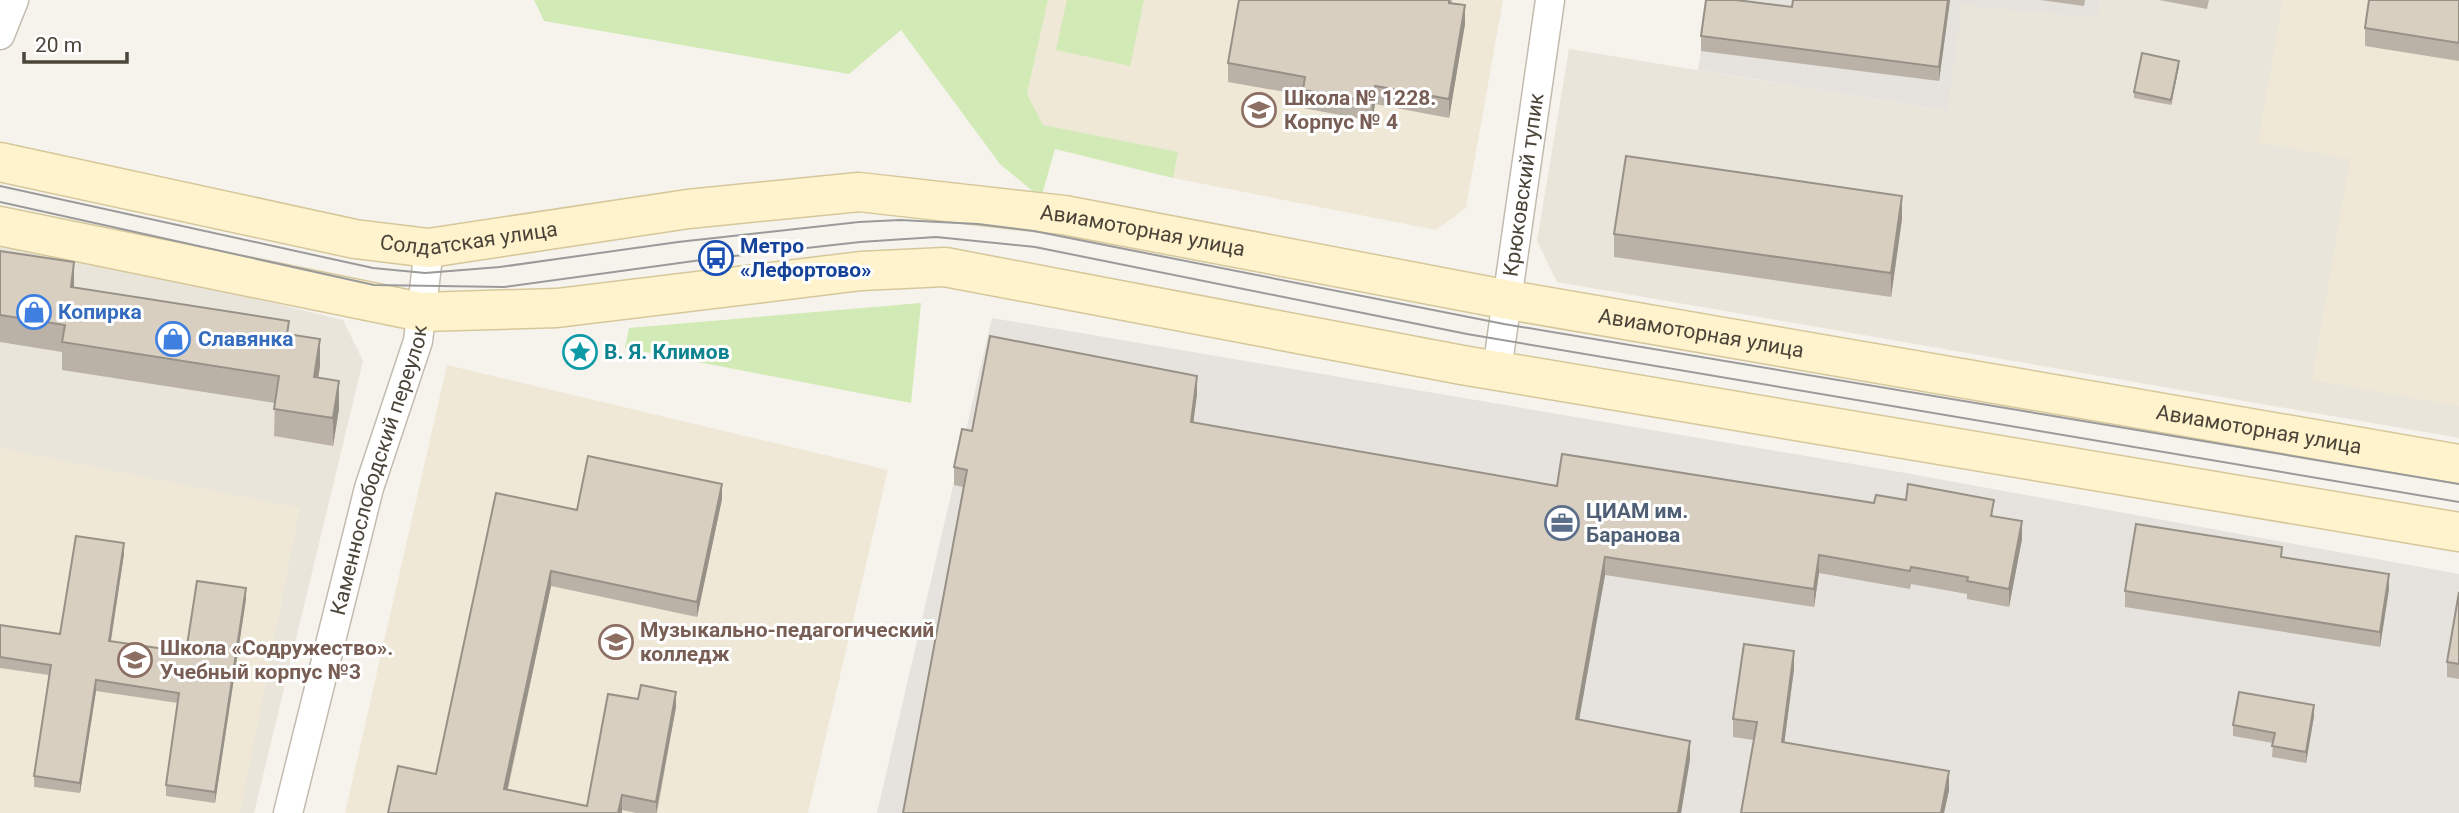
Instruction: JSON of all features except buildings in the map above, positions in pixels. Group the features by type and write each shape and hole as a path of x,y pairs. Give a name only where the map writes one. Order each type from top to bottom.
{"main road":[{"name":"Солдатская улица","path":"0,162 355,239 429,248 688,209 859,192 944,201"},
{"name":"Авиамоторная улица","path":"944,201 1064,215 1508,300 2459,464"},
{"path":"0,226 421,312 557,307 861,271 945,267 1497,370 2459,532"}],"street":[{"path":"0,34 15,0"},
{"name":"Крюковский тупик","path":"1497,370 1550,0"},
{"name":"Каменнослободский переулок","path":"288,813 369,488 418,341 429,248"}],"shaded area":[{"name":"Школа № 1228. Корпус № 4","path":"1048,0 1503,0 1466,208 1436,230 1173,178 1178,153 1043,126 1027,94"},
{"path":"1709,0 2099,0 2097,18 1962,5 1947,111 1698,70"},
{"path":"2099,0 2459,0 2459,438 1557,282 1537,241 1569,49 1946,111 1962,4 2096,18"},
{"path":"2283,0 2459,0 2459,406 2312,380 2350,159 2258,142"},
{"path":"0,236 343,320 363,361 254,813 0,813"},
{"name":"ЦИАМ им. Баранова","path":"992,318 1900,472 2459,574 2459,813 877,813"},
{"name":"Музыкально-педагогический колледж","path":"447,365 888,470 808,813 345,813"},
{"name":"Школа «Содружество». Учебный корпус №3","path":"0,448 300,508 240,813 0,813"}],"green space":[{"path":"534,0 1048,0 1027,94 1043,125 1178,152 1173,178 1055,149 1041,198 1000,164 901,30 849,74 544,21"},
{"path":"1067,0 1144,0 1130,66 1056,50"},
{"path":"921,303 911,403 625,348 629,328"}],"tram line":[{"path":"0,186 373,268 425,273 500,267 678,242 859,222 900,220 978,224 1034,231 1504,324 2459,484"},
{"path":"0,202 374,285 504,287 716,258 860,242 936,237 1035,247 1467,334 2459,502"}],"place":[{"name":"Школа № 1228. Корпус № 4","path":"1259,110"},
{"name":"Метро «Лефортово»","path":"716,258"},
{"name":"Копирка","path":"34,312"},
{"name":"Славянка","path":"173,339"},
{"name":"В. Я. Климов","path":"580,352"},
{"name":"ЦИАМ им. Баранова","path":"1562,523"},
{"name":"Музыкально-педагогический колледж","path":"616,642"},
{"name":"Школа «Содружество». Учебный корпус №3","path":"135,660"}]}
